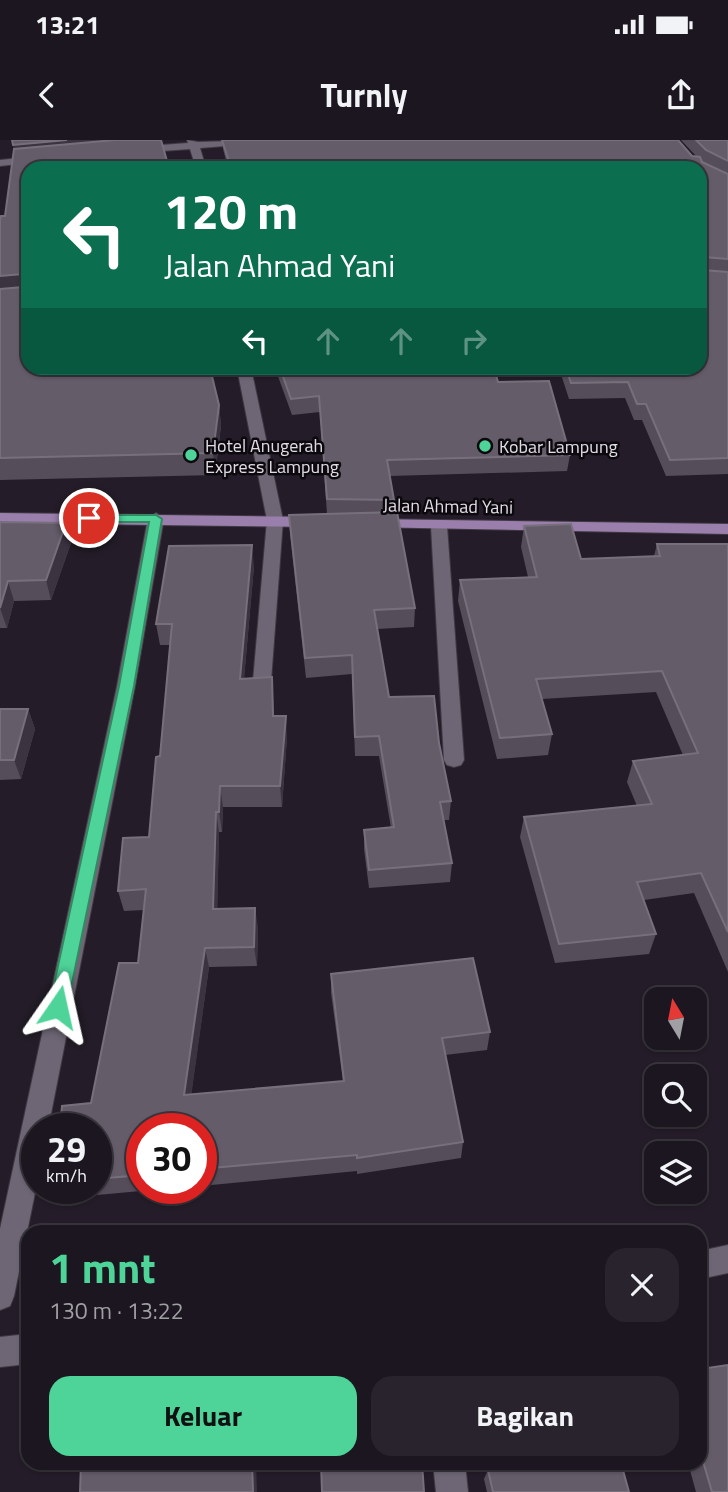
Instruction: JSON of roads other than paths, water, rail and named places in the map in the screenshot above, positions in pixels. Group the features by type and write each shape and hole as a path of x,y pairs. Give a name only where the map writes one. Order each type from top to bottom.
{"main road":[{"path":"0,518 329,522"},
{"name":"Jalan Ahmad Yani","path":"357,523 728,529"}],"street":[{"path":"118,152 193,142 262,140"},
{"path":"193,142 199,161"},
{"path":"21,161 53,158"},
{"path":"0,163 21,161"},
{"path":"245,375 275,520 262,681"},
{"path":"0,1296 126,686 156,519"},
{"path":"439,526 454,760"},
{"path":"707,1264 728,1259"},
{"path":"0,1353 21,1350"},
{"path":"450,1470 452,1492"}],"place":[{"name":"Kobar Lampung","path":"485,446"},
{"name":"Hotel Anugerah Express Lampung","path":"191,455"}]}
